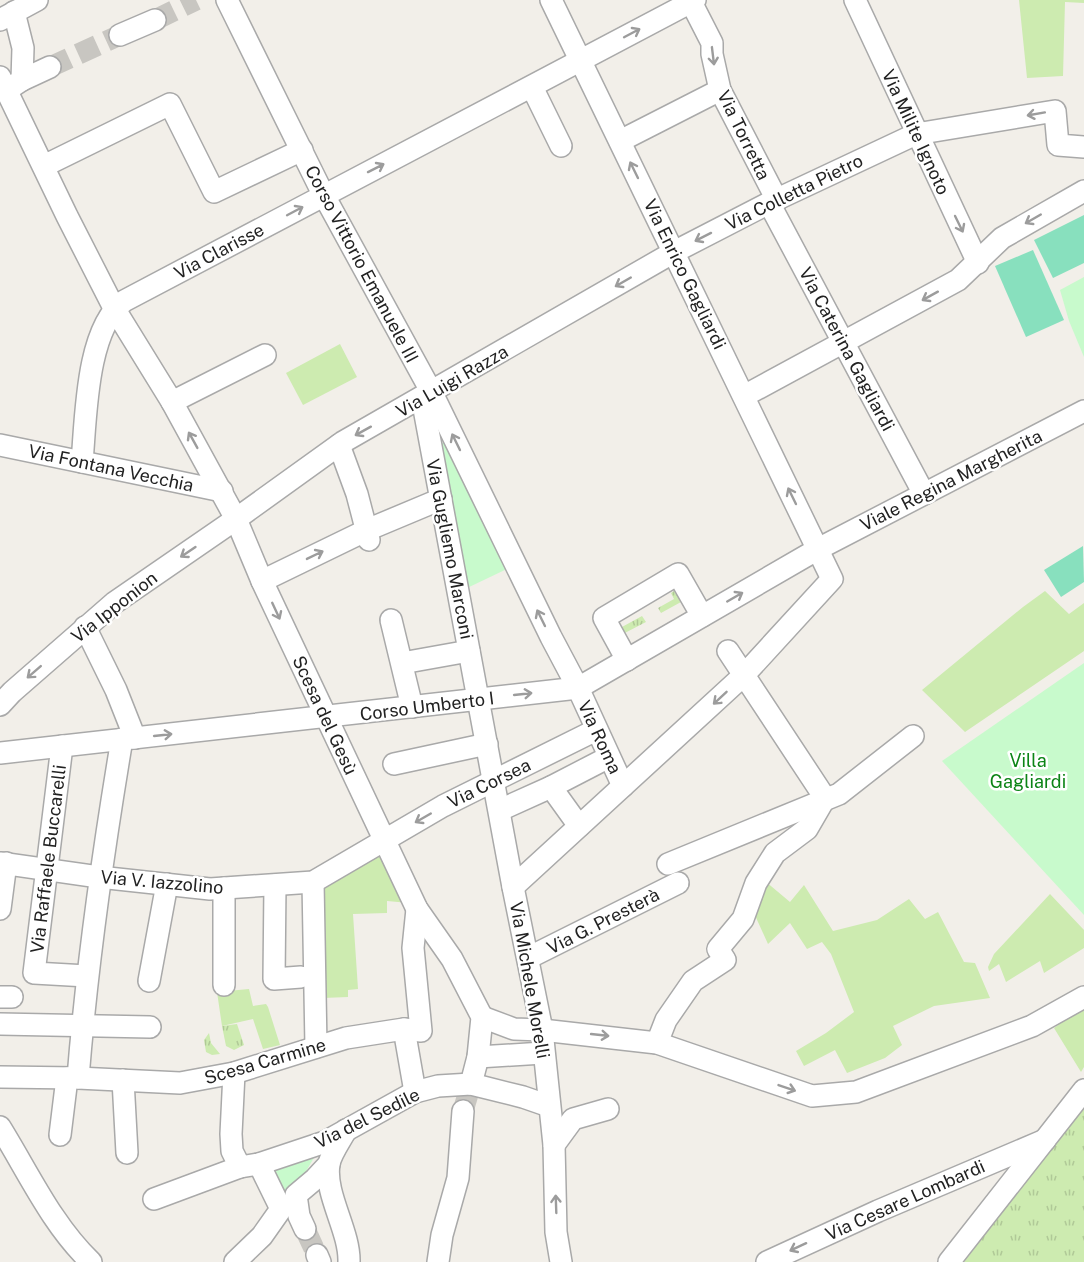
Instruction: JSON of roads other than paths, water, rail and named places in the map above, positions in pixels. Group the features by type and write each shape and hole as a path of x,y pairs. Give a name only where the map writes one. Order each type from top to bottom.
{"street":[{"path":"10,82 23,48 7,16 37,0"},
{"name":"Corso Vittorio Emanuele III","path":"227,0 324,195 578,688"},
{"name":"Via Enrico Gagliardi","path":"551,0 832,579 744,675"},
{"name":"Via Milite Ignoto","path":"855,0 978,263"},
{"name":"Via Clarisse","path":"114,308 134,295 692,1"},
{"name":"Via Torretta","path":"692,1 712,43 712,54 720,90 773,202"},
{"path":"120,35 155,20"},
{"path":"10,82 50,67"},
{"name":"Scesa del Gesù","path":"10,82 67,216 114,308 172,402 222,491 417,909 452,959 482,1017"},
{"path":"532,87 561,146"},
{"path":"620,141 720,90"},
{"path":"52,162 170,104 214,192 302,150"},
{"name":"Via Colletta Pietro","path":"674,252 916,134 1055,111 1058,145 1084,147"},
{"path":"744,396 958,280 1002,238 1084,190"},
{"name":"Via Caterina Gagliardi","path":"773,202 843,343 924,494"},
{"name":"Via Luigi Razza","path":"236,519 339,445 674,252"},
{"path":"82,462 89,387 99,337 114,308"},
{"path":"172,402 265,355"},
{"name":"Via Gugliemo Marconi","path":"427,395 441,499 494,781"},
{"name":"Viale Regina Margherita","path":"818,549 1084,411"},
{"name":"Via Fontana Vecchia","path":"0,445 222,491"},
{"path":"339,445 357,494 368,535"},
{"path":"262,581 368,535 441,499"},
{"name":"Via Ipponion","path":"0,705 114,603 236,519"},
{"name":"Corso Umberto I","path":"0,753 578,688 818,549"},
{"path":"627,660 604,618 678,574 702,616"},
{"path":"391,620 412,707"},
{"path":"60,1135 82,1025 99,877 128,739 116,690 85,627"},
{"path":"402,663 469,651"},
{"path":"657,1043 666,1020 693,981 722,955 743,919 756,883 775,853 807,829 825,798 728,651"},
{"path":"513,887 744,675"},
{"name":"Via Roma","path":"578,688 623,786"},
{"name":"Via Corsea","path":"384,839 443,806 596,730"},
{"name":"Via G. Presterà","path":"528,958 673,874 825,798 839,794 913,736"},
{"path":"393,764 487,744"},
{"name":"Via Raffaele Buccarelli","path":"62,746 34,973 87,976"},
{"path":"500,810 609,757"},
{"name":"Via Michele Morelli","path":"494,781 542,1030 554,1145 556,1232 561,1262"},
{"path":"551,787 579,826"},
{"name":"Via V. Iazzolino","path":"3,863 99,877 210,889 275,885 313,882 384,839"},
{"path":"0,909 3,863"},
{"path":"313,882 316,1047"},
{"path":"149,981 167,884"},
{"path":"275,885 274,979 300,977"},
{"path":"224,888 225,985"},
{"path":"415,1092 413,948 417,909"},
{"path":"471,1084 478,1057 482,1017 514,1029 657,1043 812,1096 856,1092 1032,1026 1084,997"},
{"path":"0,1024 150,1028"},
{"name":"Scesa Carmine","path":"0,1077 180,1083 234,1073 346,1038 413,1030"},
{"path":"478,1057 543,1053"},
{"path":"234,1073 232,1151 250,1165 280,1209 262,1236 235,1262"},
{"path":"123,1080 127,1153"},
{"name":"Via del Sedile","path":"154,1199 250,1165 325,1142 415,1092 438,1086 471,1084 549,1106"},
{"path":"949,1262 1084,1090"},
{"path":"554,1145 573,1119 608,1109"},
{"path":"438,1262 442,1235 458,1178 463,1111"},
{"path":"0,1127 75,1247 92,1262"},
{"path":"305,1229 299,1216 296,1195 329,1164 346,1130"},
{"name":"Via Cesare Lombardi","path":"766,1262 878,1211 1045,1140"},
{"path":"329,1164 331,1193 350,1255 349,1262"}],"tunnel":[{"path":"155,20 196,0"},
{"path":"50,67 120,35"},
{"path":"463,1111 471,1084"},
{"path":"305,1229 317,1255"}],"park label":[{"name":"Villa Gagliardi","path":"1028,770"}]}
